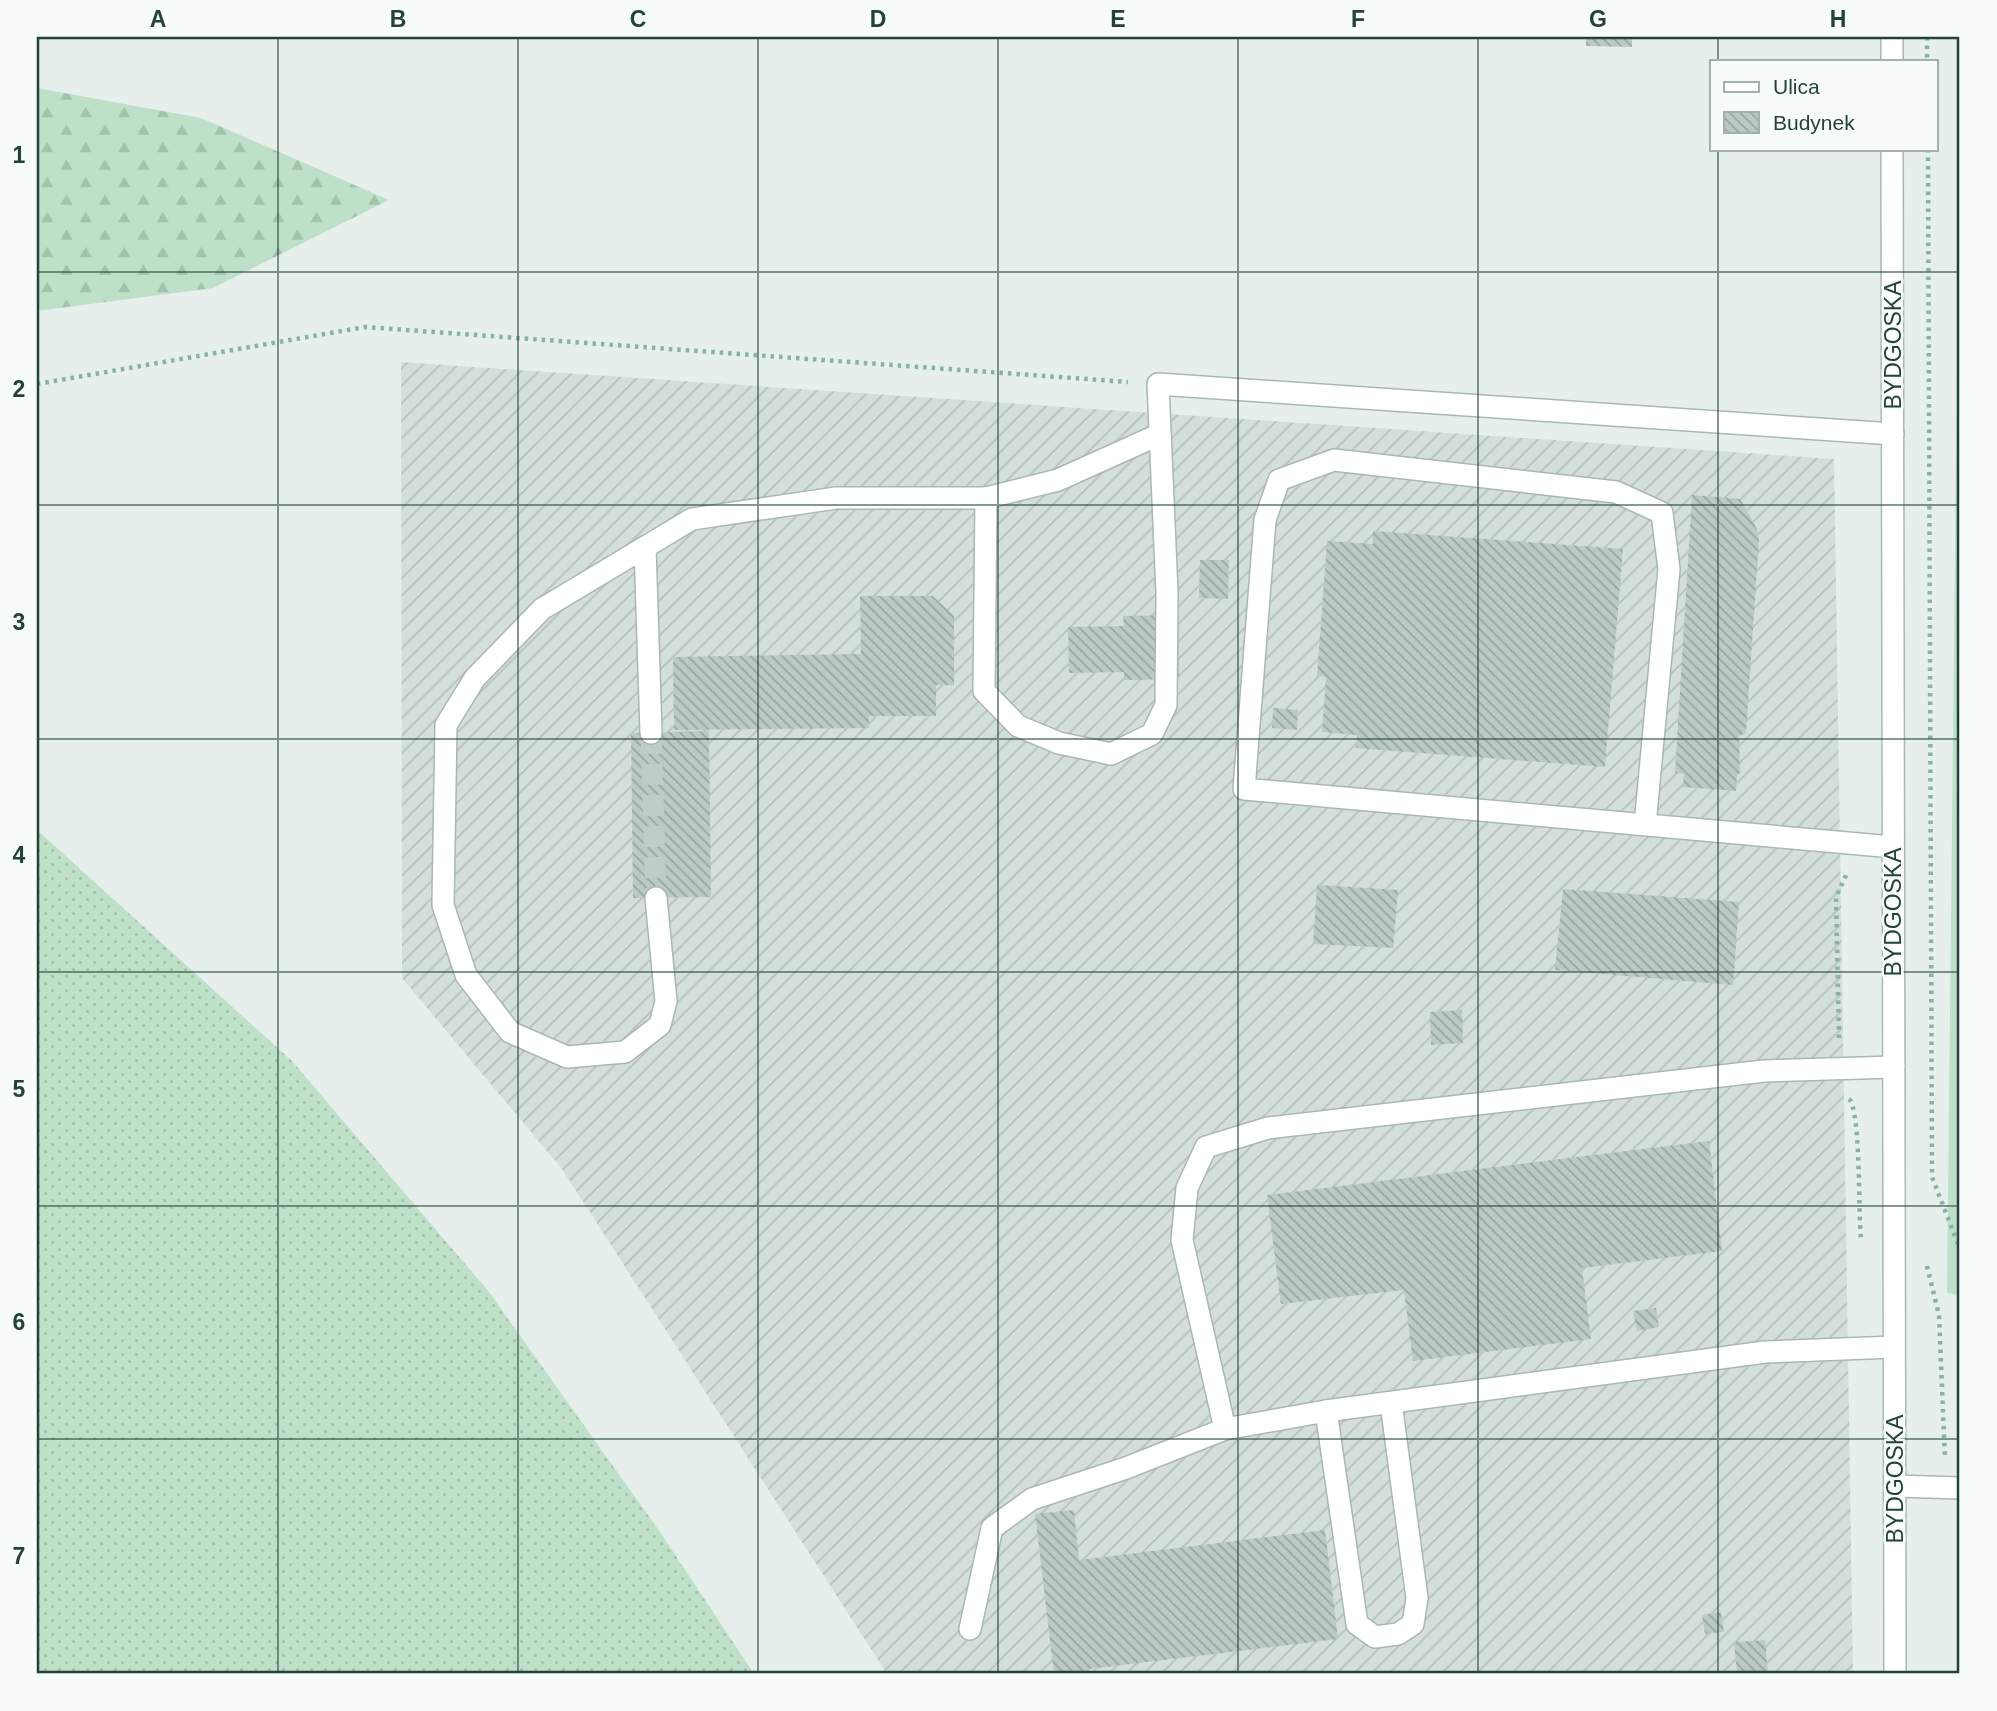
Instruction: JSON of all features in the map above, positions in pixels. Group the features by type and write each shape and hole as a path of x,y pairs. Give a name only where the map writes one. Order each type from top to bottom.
{"street":[{"path":"1892,37 1892,60"},
{"name":"BYDGOSKA","path":"1892,150 1895,1674"},
{"path":"986,498 984,691 1018,726 1059,743 1111,754 1152,734 1166,705 1167,593 1158,435 1158,384 1893,434"},
{"path":"656,898 666,1001 660,1025 625,1052 567,1057 510,1032 466,975 443,905 446,725 475,678 542,609 692,519 836,498 986,498 1058,480 1158,435"},
{"path":"1645,825 1669,569 1662,513 1616,492 1334,460 1279,480 1265,520 1244,789 1860,845 1893,847"},
{"path":"645,547 651,733"},
{"path":"1225,1429 1182,1240 1186,1188 1206,1147 1268,1128 1764,1071 1894,1067"},
{"path":"970,1629 992,1528 1032,1499 1126,1468 1225,1429 1326,1411 1765,1352 1894,1346"},
{"path":"1326,1411 1357,1624 1375,1637 1398,1634 1413,1624 1417,1598 1391,1403"},
{"path":"1896,1486 1953,1488"}],"path":[{"path":"1927,37 1927,60"},
{"path":"1928,150 1932,1177 1960,1249"},
{"path":"37,384 366,327 1158,384"},
{"path":"1860,845 1836,897 1839,1090 1853,1102 1857,1114 1857,1210 1861,1239 1894,1239"},
{"path":"1926,1262 1939,1315 1953,1488"}],"shaded area":[{"path":"401,362 1834,459 1853,1674 887,1674 562,1169 402,978"}],"green space":[{"path":"1960,86 1960,1295 1947,1293"},
{"path":"37,88 201,118 389,200 213,288 37,311"},
{"path":"37,830 292,1061 489,1292 660,1532 754,1674 37,1674"}],"building":[{"path":"1586,37 1632,37 1632,47 1586,46"},
{"path":"1692,495 1740,499 1757,529 1759,540 1746,733 1739,736 1740,773 1737,775 1736,791 1683,787 1684,774 1675,773"},
{"path":"1373,531 1623,549 1605,767 1356,748 1357,735 1322,732 1326,677 1317,676 1327,541 1373,544"},
{"path":"1200,560 1229,560 1228,599 1199,598"},
{"path":"860,596 933,596 954,616 954,685 936,685 936,716 869,716 869,728 674,730 673,657 861,654"},
{"path":"1178,615 1179,679 1124,680 1124,672 1069,673 1068,627 1124,626 1123,616"},
{"path":"1273,708 1298,710 1297,730 1272,728"},
{"path":"709,731 711,897 633,898 631,733"},
{"path":"1317,885 1398,890 1393,948 1313,944"},
{"path":"1563,889 1739,902 1733,985 1555,970"},
{"path":"1462,1010 1463,1043 1431,1045 1430,1012"},
{"path":"1709,1141 1722,1251 1582,1268 1591,1339 1413,1361 1404,1290 1281,1304 1267,1195"},
{"path":"1656,1308 1659,1327 1637,1331 1633,1311"},
{"path":"1074,1510 1079,1560 1325,1530 1338,1639 1089,1669 1089,1674 1054,1674 1035,1514"},
{"path":"1721,1612 1724,1632 1705,1634 1702,1615"},
{"path":"1765,1640 1768,1673 1737,1674 1734,1642"}],"tunnel":[{"path":"651,733 656,898"}]}
